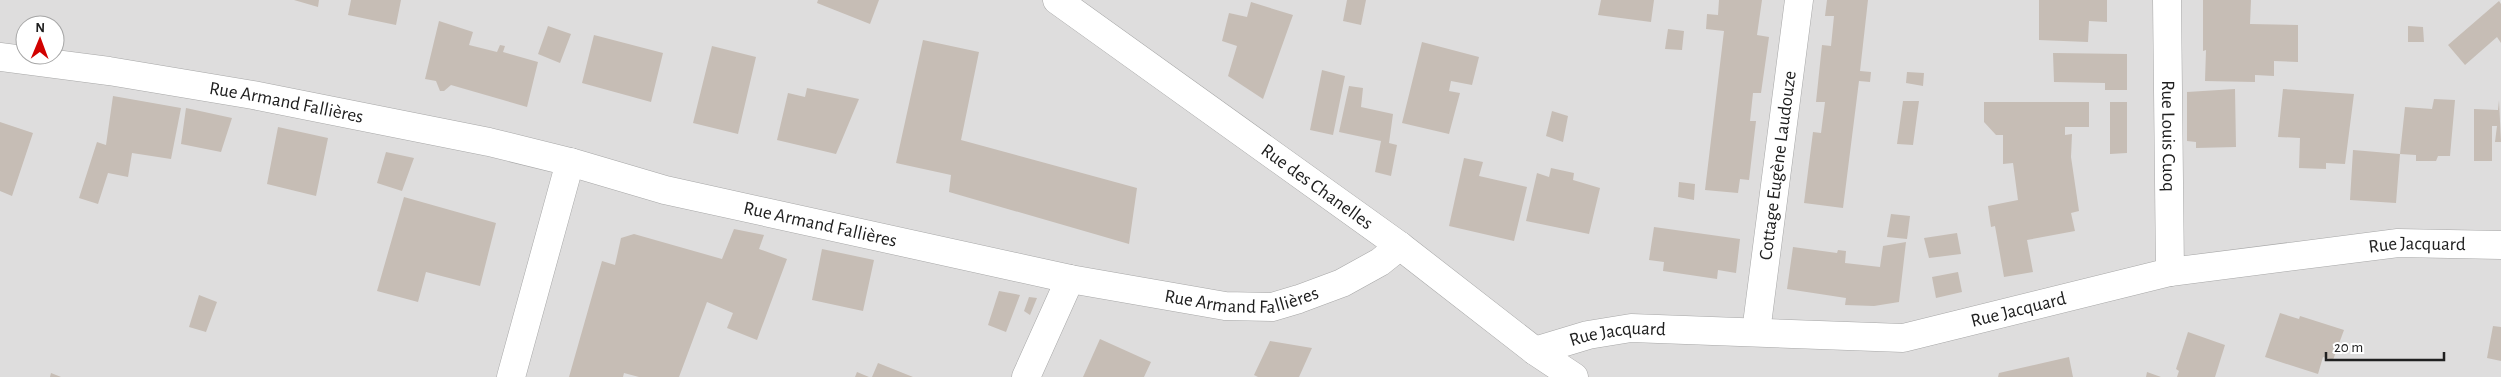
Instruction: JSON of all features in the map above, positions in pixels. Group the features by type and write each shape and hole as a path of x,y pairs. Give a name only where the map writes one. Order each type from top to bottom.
{"street":[{"name":"Rue des Chanelles","path":"1058,0 1400,246 1536,351 1574,377"},
{"name":"Cottage Eugène Laudouze","path":"1756,332 1800,0"},
{"name":"Rue Louis Cuoq","path":"2167,0 2170,272"},
{"name":"Rue Armand Fallières","path":"0,57 109,71 253,95 479,140 570,162 665,190 1070,279 1225,306 1272,307 1342,283 1380,262 1400,246"},
{"path":"511,377 570,162"},
{"name":"Rue Jacquard","path":"1536,351 1588,335 1631,328 1903,338 2170,272 2398,243 2501,245"},
{"path":"1026,377 1070,279"}],"shaded area":[{"path":"0,0 2501,0 2501,377 0,377"}],"building":[{"path":"294,0 319,0 318,7"},
{"path":"351,0 401,0 396,25 348,15"},
{"path":"818,0 879,0 870,24 817,3"},
{"path":"1347,0 1366,0 1361,25 1343,21"},
{"path":"1601,0 1654,0 1651,22 1598,15"},
{"path":"1719,0 1762,0 1757,35 1769,37 1761,93 1753,93 1750,121 1756,121 1749,180 1740,179 1738,193 1705,190 1724,31 1706,29 1707,14 1718,15"},
{"path":"1827,0 1868,0 1860,71 1871,72 1870,82 1859,81 1843,208 1804,203 1813,132 1821,133 1825,102 1816,102 1822,45 1831,46 1834,16 1825,16"},
{"path":"2039,0 2107,0 2107,22 2089,21 2088,42 2039,40"},
{"path":"2203,0 2251,0 2250,24 2298,25 2298,62 2274,61 2274,76 2255,75 2255,82 2205,81 2206,50 2203,51"},
{"path":"2499,1 2501,4 2501,43 2497,37 2465,65 2448,45"},
{"path":"1251,2 1293,15 1263,99 1228,76 1237,46 1222,41 1229,13 1247,17"},
{"path":"439,21 473,32 469,45 497,52 500,45 505,46 503,52 538,62 527,107 451,85 444,91 440,91 436,81 425,79"},
{"path":"548,26 571,34 560,63 538,54"},
{"path":"2408,26 2423,27 2424,42 2408,42"},
{"path":"1668,29 1684,31 1682,50 1665,49"},
{"path":"594,35 663,53 651,102 582,83"},
{"path":"923,40 979,52 961,140 1137,188 1129,244 949,192 951,175 896,163"},
{"path":"1422,42 1479,57 1472,85 1451,81 1449,91 1460,93 1449,134 1402,123"},
{"path":"712,46 756,57 738,134 693,123"},
{"path":"2053,53 2127,54 2127,90 2105,90 2105,83 2054,82"},
{"path":"1322,70 1345,76 1333,135 1310,130"},
{"path":"1907,72 1924,73 1923,86 1906,83"},
{"path":"1349,86 1363,88 1361,107 1393,114 1389,143 1397,145 1391,176 1375,172 1381,141 1339,132"},
{"path":"807,88 859,99 836,154 777,140 788,93 805,97"},
{"path":"2235,89 2236,147 2196,148 2196,142 2187,141 2187,92"},
{"path":"2283,89 2354,94 2345,164 2326,163 2326,169 2299,168 2300,138 2278,137"},
{"path":"113,96 181,108 171,159 132,153 128,177 108,173 98,204 79,198 97,142 106,145"},
{"path":"2434,99 2455,100 2450,156 2438,156 2436,161 2416,161 2416,155 2400,154 2405,107 2432,109"},
{"path":"2499,100 2501,142 2495,142 2497,126 2492,126 2492,161 2474,161 2474,109 2498,110"},
{"path":"1903,101 1919,101 1913,145 1897,144"},
{"path":"1984,102 2089,102 2089,127 2065,127 2065,135 2072,134 2071,157 2079,211 2071,213 2075,231 2027,240 2033,272 2004,277 1995,226 1991,227 1988,206 2018,200 2013,163 2003,164 2003,135 1996,135 1984,122"},
{"path":"2110,102 2127,102 2127,153 2110,154"},
{"path":"186,108 232,118 221,152 181,144"},
{"path":"1552,111 1568,116 1563,142 1546,136"},
{"path":"0,122 33,133 12,196 0,191"},
{"path":"278,127 328,138 316,196 267,184"},
{"path":"2353,150 2400,154 2396,203 2350,200"},
{"path":"386,152 414,158 402,191 377,183"},
{"path":"1464,158 1483,162 1479,176 1527,187 1514,241 1449,226"},
{"path":"1551,168 1574,173 1573,180 1600,188 1589,234 1526,221 1537,173 1549,177"},
{"path":"1679,182 1695,184 1694,200 1678,197"},
{"path":"404,197 496,223 480,286 426,272 418,302 377,291"},
{"path":"1891,214 1910,216 1907,239 1887,237"},
{"path":"1654,227 1740,239 1736,273 1718,270 1717,279 1663,271 1664,262 1649,260"},
{"path":"734,229 764,235 759,249 787,259 757,340 727,328 733,313 707,302 679,377 639,377 624,373 623,377 569,377 602,261 615,265 621,238 634,234 722,259"},
{"path":"1957,233 1961,254 1929,258 1924,238"},
{"path":"1906,242 1899,302 1874,306 1845,305 1846,298 1787,289 1793,247 1837,253 1838,250 1846,251 1845,263 1880,267 1883,246"},
{"path":"822,249 874,260 863,311 812,300"},
{"path":"1958,272 1962,292 1936,298 1932,277"},
{"path":"999,291 1020,295 1006,332 988,325"},
{"path":"199,295 217,302 206,332 189,327"},
{"path":"1029,297 1037,298 1030,315 1024,311"},
{"path":"2280,313 2299,319 2300,316 2344,330 2333,360 2323,357 2318,374 2265,357"},
{"path":"2493,326 2501,327 2501,361 2487,358"},
{"path":"2188,332 2225,345 2215,377 2177,377 2179,371 2176,369"},
{"path":"1100,339 1151,362 1144,377 1083,377"},
{"path":"1270,341 1312,348 1299,377 1258,377 1254,375"},
{"path":"2069,357 2073,377 1998,377 1999,373"},
{"path":"878,363 913,377 872,377"},
{"path":"857,372 869,377 855,377"},
{"path":"2147,372 2161,377 2146,377"},
{"path":"51,373 61,377 50,377"}]}
